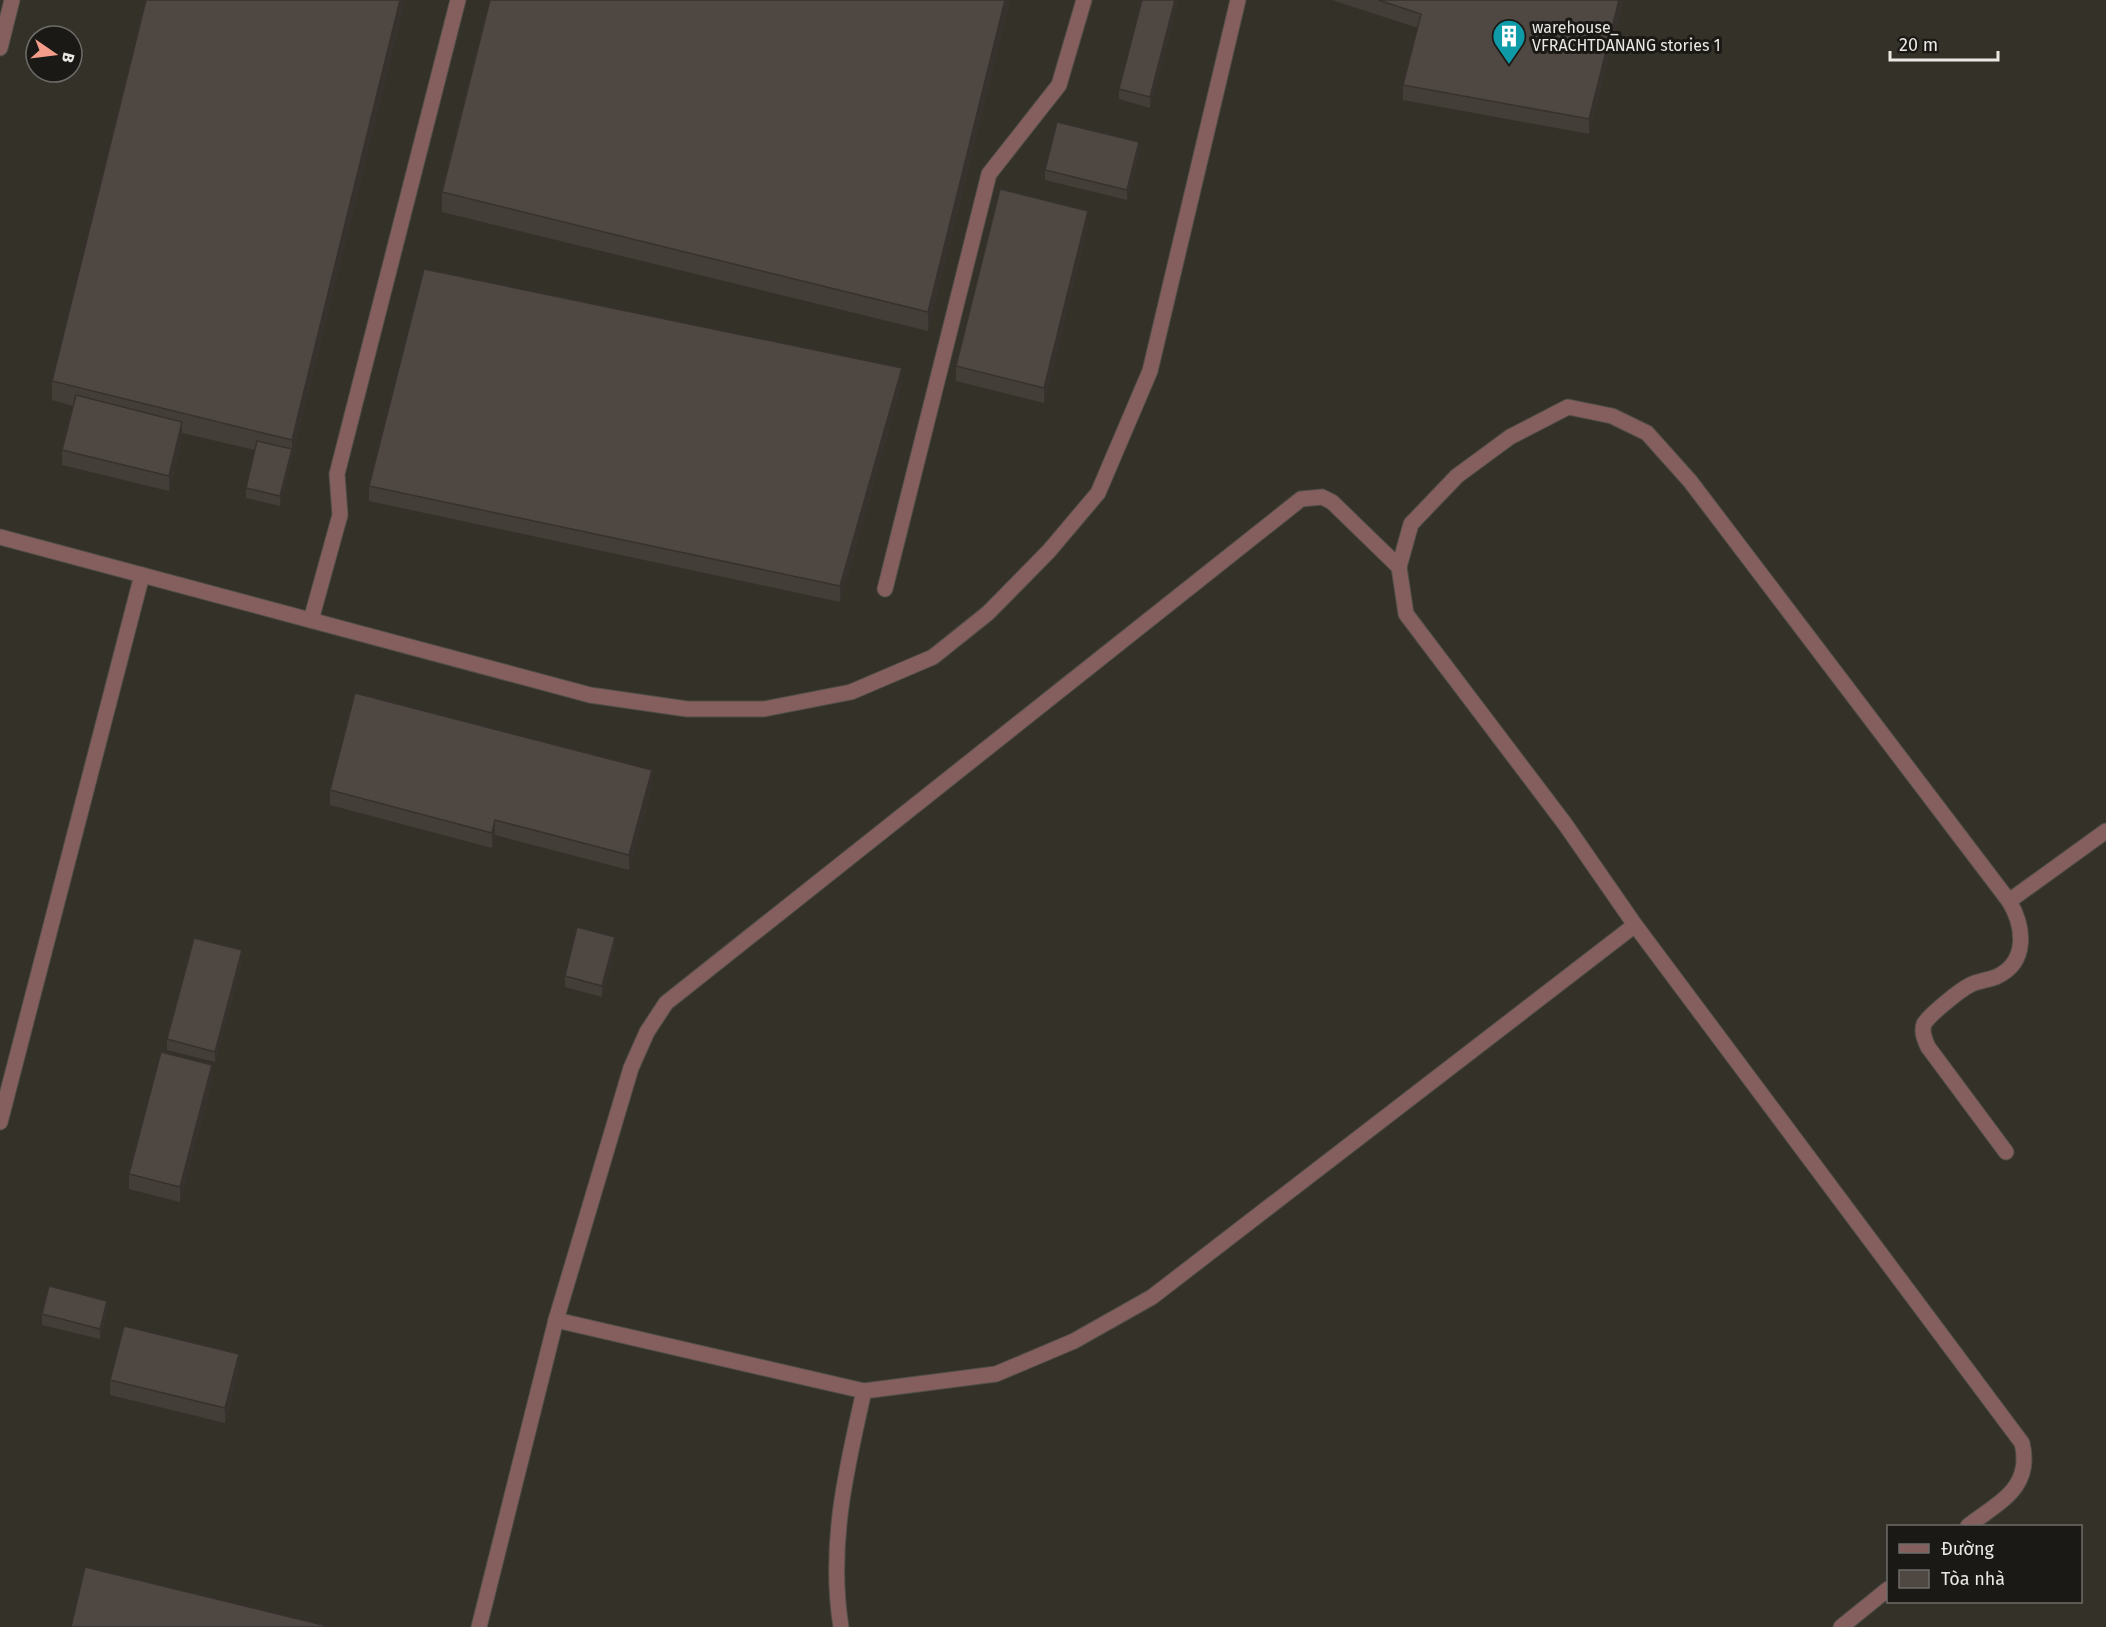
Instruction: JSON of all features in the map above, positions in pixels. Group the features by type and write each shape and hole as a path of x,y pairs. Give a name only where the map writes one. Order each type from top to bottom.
{"street":[{"path":"0,48 12,0"},
{"path":"311,620 340,515 337,474 458,0"},
{"path":"885,589 989,174 1059,85 1084,0"},
{"path":"0,537 590,694 687,709 764,708 851,692 933,657 988,613 1049,551 1098,493 1150,371 1238,0"},
{"path":"1970,1525 2016,1488 2024,1474 2025,1458 2022,1443 1635,925 1565,824 1406,614 1399,567 1412,524 1457,476 1510,437 1568,407 1612,416 1647,433 1690,481 2009,901 2021,927 2022,938 2015,959 2004,972 1968,986 1932,1015 1924,1025 1923,1032 1928,1047 2006,1152"},
{"path":"479,1627 556,1320 631,1068 647,1032 666,1003 1301,499 1322,497 1332,501 1399,567"},
{"path":"0,1122 142,575"},
{"path":"2009,901 2106,831"},
{"path":"556,1320 864,1391 996,1374 1074,1341 1152,1297 1635,925"},
{"path":"841,1627 835,1590 836,1541 843,1484 864,1391"},
{"path":"1841,1627 1887,1590"}],"building":[{"path":"146,0 400,0 292,440 52,381"},
{"path":"490,0 1005,0 928,312 442,192"},
{"path":"1142,0 1175,0 1150,97 1119,89"},
{"name":"warehouse_ VFRACHTDANANG stories 1","path":"1378,0 1619,0 1589,119 1403,85 1421,14"},
{"path":"1057,122 1139,142 1127,190 1045,170"},
{"path":"1000,189 1088,211 1044,388 956,366"},
{"path":"424,269 902,368 840,586 369,486"},
{"path":"76,395 182,422 169,476 62,450"},
{"path":"257,441 292,449 280,496 246,488"},
{"path":"355,693 652,770 629,855 495,820 492,833 330,790"},
{"path":"577,927 615,937 602,986 565,976"},
{"path":"194,938 242,950 215,1052 167,1039"},
{"path":"161,1052 212,1065 180,1187 129,1174"},
{"path":"49,1286 107,1301 100,1329 42,1314"},
{"path":"124,1326 239,1354 225,1408 110,1380"},
{"path":"85,1567 331,1627 71,1627"}],"place":[{"name":"warehouse_ VFRACHTDANANG stories 1","path":"1509,65"}]}
